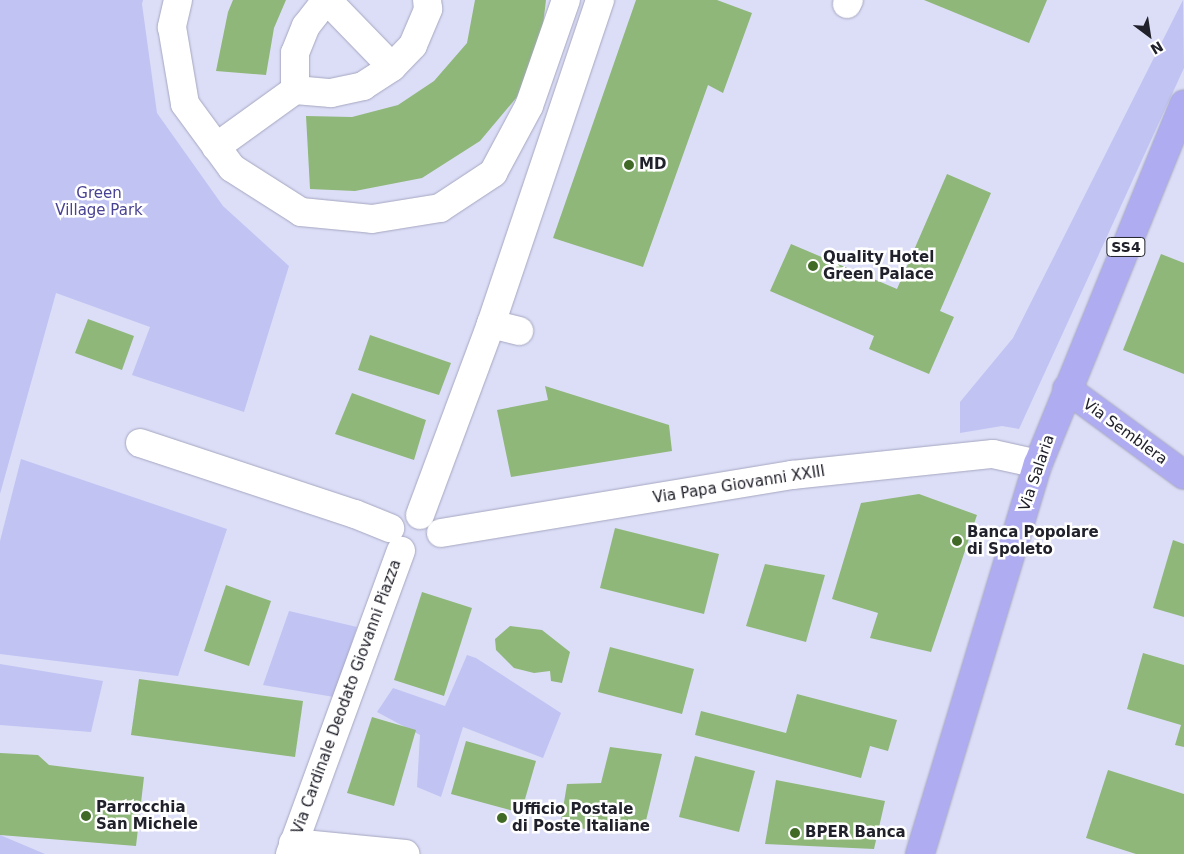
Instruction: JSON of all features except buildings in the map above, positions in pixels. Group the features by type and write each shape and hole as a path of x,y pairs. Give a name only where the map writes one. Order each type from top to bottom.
{"main road":[{"name":"Via Salaria","path":"920,854 1038,464 1184,104"},
{"name":"Via Semblera","path":"1067,390 1184,475"}],"street":[{"path":"178,0 172,27 185,104 232,168 301,212 372,219 440,208 493,174 529,106 566,0"},
{"path":"295,90 295,53 306,26 327,0 392,67"},
{"path":"216,147 295,90 331,93 363,86 392,67 413,45 428,9 427,0"},
{"path":"420,514 491,324 590,5"},
{"path":"491,324 518,331"},
{"path":"140,443 355,514 413,553 425,550 441,533 437,525 420,514 407,515 394,522 396,540"},
{"name":"Via Papa Giovanni XXIII","path":"441,533 792,474 993,454 1038,464"},
{"name":"Via Cardinale Deodato Giovanni Piazza","path":"291,848 396,540"},
{"path":"291,848 405,854"}],"green space":[{"name":"Green Village Park","path":"0,0 143,0 157,113 223,206 289,266 244,412 132,375 150,327 56,293 0,494"},
{"path":"1183,0 1184,68 1019,429 1002,426 960,433 960,402 1013,338"},
{"path":"21,459 227,529 178,676 0,654 0,541"},
{"path":"289,611 357,627 334,697 263,685"},
{"path":"467,655 476,658 561,713 543,758 463,727 441,797 417,787 420,735 377,712 393,688 445,706"},
{"path":"0,664 103,681 91,732 0,725"},
{"path":"0,835 45,854 0,854"}],"place":[{"name":"MD","path":"629,165"},
{"name":"Quality Hotel Green Palace","path":"813,266"},
{"name":"Banca Popolare di Spoleto","path":"957,541"},
{"name":"Parrocchia San Michele","path":"86,816"},
{"name":"Ufficio Postale di Poste Italiane","path":"502,818"},
{"name":"BPER Banca","path":"795,833"}]}
